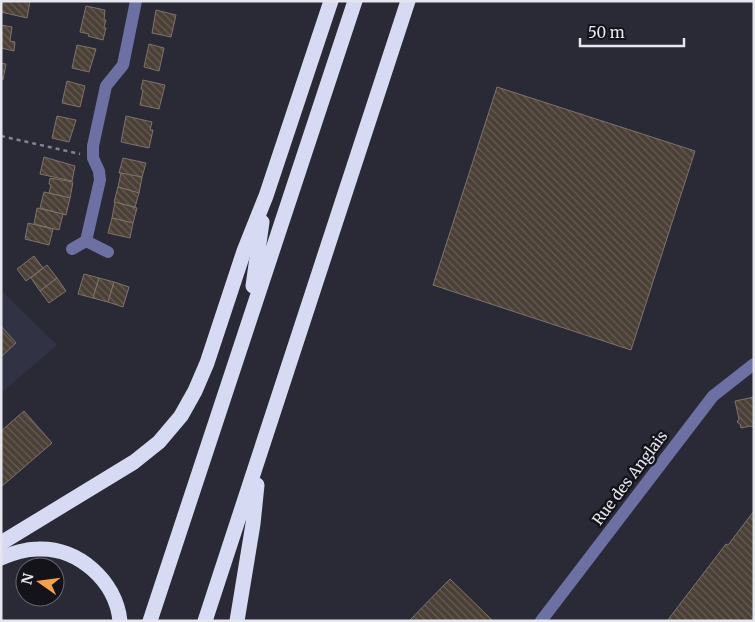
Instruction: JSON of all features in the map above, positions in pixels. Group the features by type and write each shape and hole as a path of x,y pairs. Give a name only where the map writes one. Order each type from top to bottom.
{"highway":[{"path":"1,543 134,462 160,442 180,416 195,391 207,363 244,251 266,196 331,1"},
{"path":"150,621 355,1"},
{"path":"205,621 408,1"},
{"path":"248,322 266,196"},
{"path":"237,621 253,524 260,456"},
{"path":"1,558 20,551 40,548 76,557 96,571 109,588 120,621"}],"street":[{"path":"86,242 100,180 93,146 106,86 123,64 136,1"},
{"path":"72,249 86,242"},
{"path":"86,242 108,252"},
{"name":"Rue des Anglais","path":"541,621 713,396 754,364"}],"path":[{"path":"1,136 94,158"}],"shaded area":[{"path":"1,290 57,345 1,393"}],"building":[{"path":"1,1 30,1 27,18 1,12"},
{"path":"86,6 105,10 104,20 106,20 104,27 106,28 103,40 80,32"},
{"path":"156,10 176,15 171,37 152,33"},
{"path":"1,25 12,27 10,41 15,42 14,51 1,48"},
{"path":"149,44 164,48 159,71 144,67"},
{"path":"77,45 96,49 89,72 72,68"},
{"path":"1,63 6,64 3,80 1,79"},
{"path":"143,80 165,85 159,109 140,105"},
{"path":"67,81 85,86 80,107 62,103"},
{"path":"497,87 695,151 631,350 433,285"},
{"path":"57,116 76,120 69,142 52,138"},
{"path":"126,116 152,122 150,130 153,130 149,148 121,142"},
{"path":"44,157 75,166 72,181 40,174"},
{"path":"123,158 146,163 142,177 119,173"},
{"path":"121,173 142,177 139,193 118,187"},
{"path":"50,178 73,182 70,198 49,193"},
{"path":"118,187 139,193 135,207 114,202"},
{"path":"44,192 70,198 66,215 40,208"},
{"path":"115,202 137,208 133,223 112,218"},
{"path":"37,208 63,214 59,230 34,224"},
{"path":"112,218 133,223 130,238 108,233"},
{"path":"28,223 53,229 49,245 25,239"},
{"path":"34,256 43,268 26,281 17,269"},
{"path":"47,265 57,278 40,291 31,278"},
{"path":"84,274 99,278 93,298 78,294"},
{"path":"57,278 66,291 49,303 40,291"},
{"path":"99,278 114,282 108,302 93,298"},
{"path":"114,282 129,287 123,307 108,302"},
{"path":"1,326 16,343 1,357"},
{"path":"754,397 754,427 741,428 737,422 739,419 735,401"},
{"path":"24,411 52,443 1,487 1,431"},
{"path":"754,511 754,621 667,621 726,544 728,545"},
{"path":"450,579 493,621 409,621"}]}
